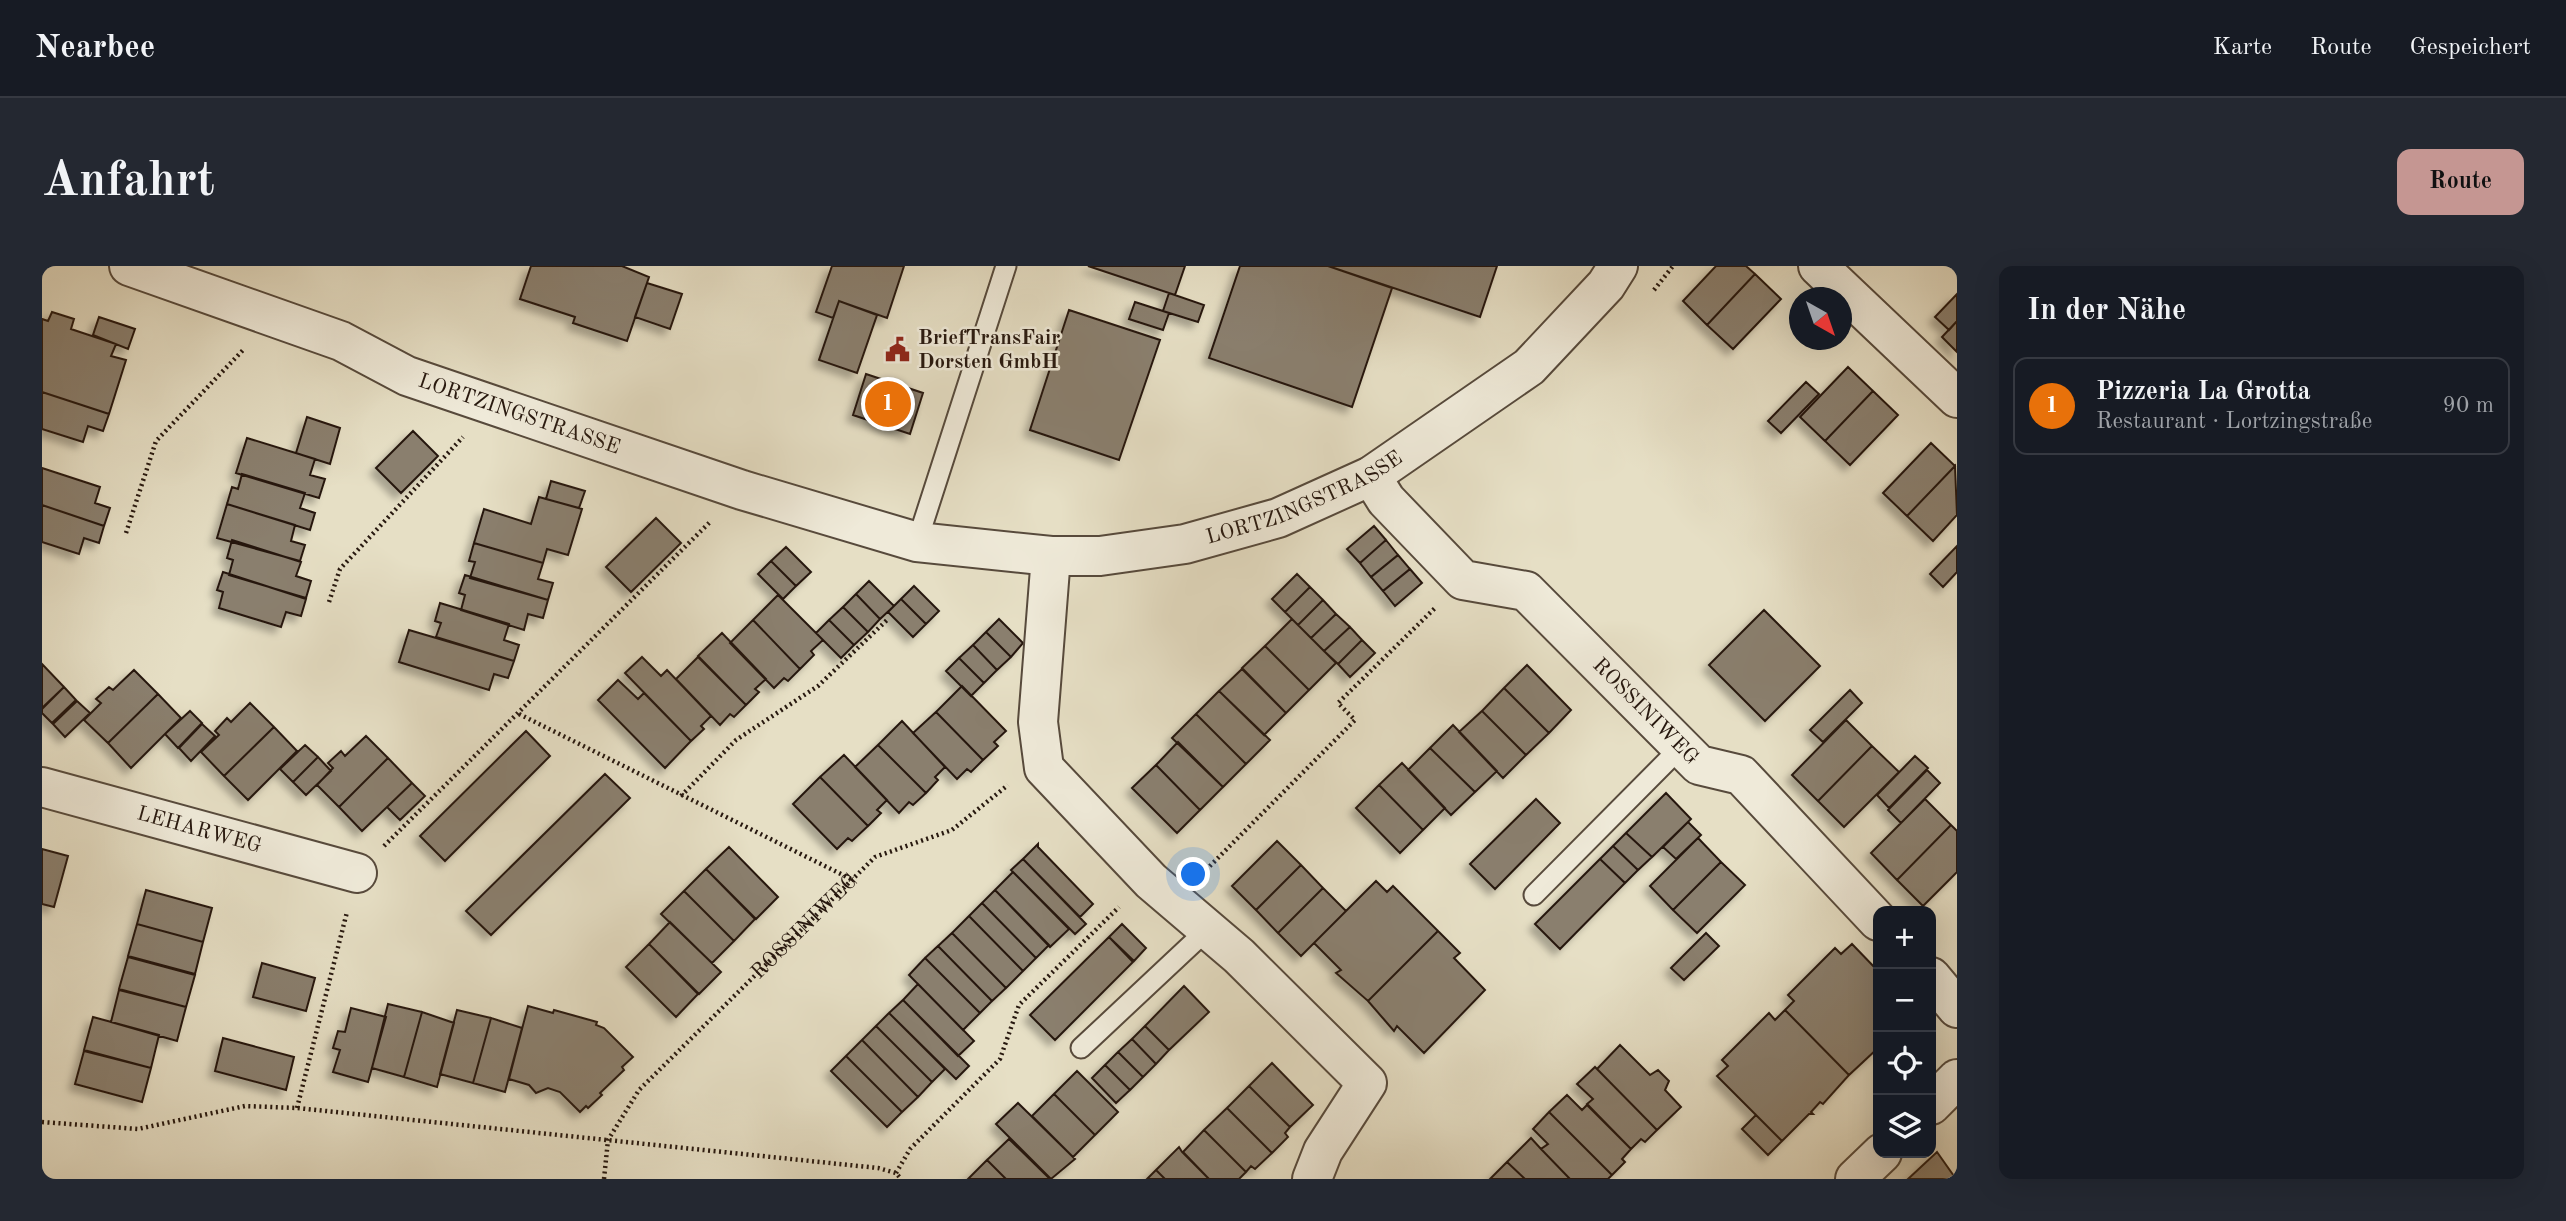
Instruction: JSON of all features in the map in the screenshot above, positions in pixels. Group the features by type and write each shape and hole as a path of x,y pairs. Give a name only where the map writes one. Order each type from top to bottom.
{"street":[{"name":"LORTZINGSTRASSE","path":"129,266 341,341 407,376 742,490 917,542 1051,556 1100,556 1185,544 1278,518 1371,476 1529,368 1606,285 1618,266"},
{"path":"1818,266 1957,398"},
{"path":"1371,476 1385,500 1463,580"},
{"path":"1051,556 1038,722 1044,768 1164,891 1239,956 1367,1083 1323,1151 1312,1179"},
{"name":"ROSSINIWEG","path":"1463,580 1526,591 1699,765 1741,775 1873,916"},
{"name":"LEHARWEG","path":"42,787 357,873"},
{"path":"1936,983 1957,1008"},
{"path":"1936,1100 1957,1079"},
{"path":"1854,1179 1877,1158"}],"lane":[{"path":"917,542 1006,266"},
{"path":"1534,894 1681,747"},
{"path":"1081,1048 1208,929"}],"path":[{"path":"126,533 156,441 275,317"},
{"path":"329,602 340,569 492,405"},
{"path":"297,1108 357,873 742,490"},
{"path":"896,1173 910,1149 1000,1059 1019,1005 1112,913 1197,878 1356,720 1338,703 1463,580"},
{"path":"681,796 736,740 818,686 887,620"},
{"path":"519,714 853,880"},
{"name":"ROSSINIWEG","path":"608,1140 639,1090 875,857 952,830 1012,782 1044,768"},
{"path":"42,1122 138,1129 245,1106 297,1108 878,1168 896,1173 901,1179"},
{"path":"604,1179 608,1140"}],"building":[{"path":"531,266 622,266 649,277 627,341 573,323 575,317 520,299"},
{"path":"832,266 904,266 887,318 839,301 833,318 816,312"},
{"path":"1088,266 1185,266 1175,295"},
{"path":"1240,266 1328,266 1392,288 1352,407 1209,358"},
{"path":"1328,266 1497,266 1480,317"},
{"path":"1716,266 1746,266 1755,274 1707,325 1683,301"},
{"path":"1755,274 1781,299 1733,349 1707,325"},
{"path":"647,283 682,294 670,329 635,317"},
{"path":"1169,293 1204,305 1198,322 1163,311"},
{"path":"1957,294 1957,321 1949,330 1935,317"},
{"path":"839,301 877,315 857,373 819,360"},
{"path":"1135,302 1169,313 1163,330 1129,319"},
{"path":"1069,310 1160,340 1119,460 1030,430"},
{"path":"52,312 74,319 71,329 116,344 111,356 126,360 109,414 42,392 42,319 48,321"},
{"path":"99,317 135,329 128,349 93,335"},
{"path":"1957,321 1957,352 1942,337"},
{"path":"1848,367 1873,391 1825,441 1800,417"},
{"path":"866,374 923,393 910,434 853,415"},
{"path":"1806,382 1819,394 1781,433 1768,421"},
{"path":"1873,391 1898,415 1850,465 1825,441"},
{"path":"42,392 109,414 103,431 88,426 83,442 42,429"},
{"path":"307,417 340,428 330,464 296,453"},
{"path":"413,431 438,456 401,493 376,468"},
{"path":"247,438 315,459 310,475 325,479 319,498 236,473"},
{"path":"1931,443 1955,466 1907,516 1883,493"},
{"path":"1955,466 1957,515 1933,541 1907,516"},
{"path":"42,468 100,487 95,503 110,508 104,526 42,505"},
{"path":"242,474 305,493 300,508 315,513 310,530 227,504 232,487 238,489"},
{"path":"551,481 585,491 579,508 546,499"},
{"path":"539,497 582,509 568,555 547,549 543,563 474,543 484,509 531,524"},
{"path":"227,504 295,525 291,541 305,545 300,561 217,538"},
{"path":"42,505 104,526 99,543 84,538 79,554 42,542"},
{"path":"656,518 681,543 631,592 606,567"},
{"path":"1374,526 1386,540 1360,563 1347,549"},
{"path":"232,540 301,562 296,576 311,581 306,598 229,575 233,560 227,558"},
{"path":"1386,540 1398,555 1371,577 1360,563"},
{"path":"474,543 543,563 538,579 553,583 548,600 470,578 475,562 469,561"},
{"path":"1957,546 1957,572 1943,587 1930,574"},
{"path":"786,547 811,572 796,586 771,561"},
{"path":"1398,555 1410,569 1383,591 1371,577"},
{"path":"771,561 796,586 783,599 758,574"},
{"path":"1410,569 1422,583 1395,606 1383,591"},
{"path":"223,572 306,599 301,616 286,612 281,627 219,608 223,592 217,590"},
{"path":"1297,574 1310,587 1285,612 1272,599"},
{"path":"465,575 548,600 543,618 528,614 524,630 461,610 465,595 459,593"},
{"path":"869,581 894,606 880,619 856,594"},
{"path":"914,586 939,611 926,624 901,599"},
{"path":"1310,587 1323,600 1298,625 1285,612"},
{"path":"856,594 880,619 868,632 843,607"},
{"path":"778,595 823,640 811,651 814,655 800,669 753,620"},
{"path":"901,599 926,624 913,637 888,612"},
{"path":"1323,600 1336,614 1311,638 1298,625"},
{"path":"440,603 509,624 504,640 519,645 514,661 436,637 441,623 435,621"},
{"path":"843,607 868,632 854,645 829,620"},
{"path":"1764,610 1820,666 1765,721 1709,665"},
{"path":"1336,614 1350,627 1324,651 1311,638"},
{"path":"999,619 1023,643 1011,657 986,632"},
{"path":"1292,619 1336,663 1309,690 1265,646"},
{"path":"753,620 800,669 788,681 784,678 774,688 730,643"},
{"path":"829,620 854,645 841,658 816,633"},
{"path":"1350,627 1362,640 1338,664 1324,651"},
{"path":"409,630 514,661 508,678 494,674 489,690 399,662"},
{"path":"986,632 1011,657 997,670 973,645"},
{"path":"722,633 766,679 755,689 759,692 746,705 698,656"},
{"path":"1362,640 1375,653 1350,677 1338,664"},
{"path":"973,645 997,670 984,683 959,658"},
{"path":"1265,646 1309,690 1286,713 1242,668"},
{"path":"642,657 661,676 667,670 711,716 701,726 704,729 691,741 625,673"},
{"path":"698,657 746,705 734,717 730,714 720,725 676,679"},
{"path":"959,658 984,683 971,696 946,671"},
{"path":"42,664 64,687 42,708"},
{"path":"1527,665 1571,710 1549,733 1504,688"},
{"path":"1242,669 1286,713 1264,735 1219,691"},
{"path":"134,670 158,694 108,743 84,720 101,703 96,699 109,687 113,690"},
{"path":"618,680 638,699 644,693 691,741 665,768 598,700"},
{"path":"962,686 1006,731 994,742 998,746 983,760 936,712"},
{"path":"64,687 76,700 52,723 42,713 42,709"},
{"path":"1504,688 1549,733 1526,755 1482,711"},
{"path":"1850,690 1862,703 1823,742 1810,730"},
{"path":"1219,691 1270,740 1246,764 1196,714"},
{"path":"158,694 181,718 131,768 108,743"},
{"path":"77,701 90,713 65,737 53,724"},
{"path":"250,703 274,727 224,776 201,752 219,735 215,731 227,718 231,722"},
{"path":"190,711 202,723 178,748 165,734"},
{"path":"1482,711 1526,755 1503,778 1459,732"},
{"path":"936,712 983,760 971,772 967,769 957,779 913,733"},
{"path":"1196,714 1246,764 1223,787 1172,738"},
{"path":"1846,720 1872,746 1818,801 1792,775"},
{"path":"902,721 945,767 935,777 938,780 926,793 878,745"},
{"path":"202,724 215,736 191,761 179,748"},
{"path":"1453,725 1497,771 1475,792 1430,748"},
{"path":"274,727 297,751 248,800 224,776"},
{"path":"526,731 550,756 445,861 420,836"},
{"path":"366,736 388,758 339,807 317,785 333,768 328,763 341,751 345,756"},
{"path":"1178,742 1223,787 1200,810 1156,765"},
{"path":"305,745 318,757 293,782 280,769"},
{"path":"878,745 926,793 913,805 909,802 899,813 855,767"},
{"path":"1872,746 1899,772 1844,827 1818,801"},
{"path":"1430,748 1475,792 1451,815 1408,770"},
{"path":"844,755 887,800 877,810 881,813 868,826 820,777"},
{"path":"1915,756 1928,768 1889,808 1877,795"},
{"path":"318,757 331,771 306,795 293,782"},
{"path":"388,758 412,783 362,831 339,807"},
{"path":"1402,763 1445,808 1423,830 1379,785"},
{"path":"1156,765 1200,810 1177,833 1132,788"},
{"path":"1927,770 1940,783 1901,823 1888,810"},
{"path":"605,774 630,798 491,935 466,911"},
{"path":"820,777 868,826 852,841 848,838 837,849 793,804"},
{"path":"412,783 425,796 400,820 387,807"},
{"path":"1379,785 1423,830 1400,853 1356,808"},
{"path":"1666,793 1691,819 1652,857 1626,833"},
{"path":"1536,799 1560,823 1495,889 1470,864"},
{"path":"1925,799 1951,825 1897,880 1871,853"},
{"path":"1688,822 1701,835 1676,859 1663,847"},
{"path":"1951,825 1957,831 1957,872 1923,906 1897,880"},
{"path":"1626,833 1652,857 1638,870 1613,846"},
{"path":"1698,838 1721,862 1673,910 1650,886"},
{"path":"1277,841 1301,865 1256,910 1232,886"},
{"path":"1038,844 1093,904 1080,917 1023,859"},
{"path":"1613,846 1638,870 1625,883 1600,859"},
{"path":"729,847 778,897 756,919 706,869"},
{"path":"42,849 68,856 54,907 42,904"},
{"path":"1023,859 1086,924 1075,934 1011,870"},
{"path":"1600,859 1625,883 1560,949 1535,924"},
{"path":"1721,862 1745,885 1697,933 1673,910"},
{"path":"1301,865 1323,888 1278,933 1256,910"},
{"path":"706,869 755,919 734,941 684,891"},
{"path":"1013,872 1069,929 1050,947 995,890"},
{"path":"1376,881 1387,892 1393,886 1438,931 1368,1001 1336,973 1341,970 1314,943"},
{"path":"1323,888 1346,911 1301,956 1278,933"},
{"path":"146,890 212,908 203,942 137,924"},
{"path":"995,890 1049,945 1036,958 982,903"},
{"path":"684,891 734,941 712,963 661,914"},
{"path":"982,903 1036,958 1023,971 969,916"},
{"path":"969,916 1023,971 1006,988 952,933"},
{"path":"670,922 721,972 699,994 649,944"},
{"path":"137,924 203,942 195,974 128,956"},
{"path":"1122,924 1146,948 1134,961 1109,937"},
{"path":"1438,931 1460,953 1454,958 1485,990 1424,1053 1397,1026 1394,1031 1368,1001"},
{"path":"952,933 1006,988 992,1001 938,946"},
{"path":"1706,933 1719,946 1684,980 1671,968"},
{"path":"1109,937 1133,962 1055,1040 1030,1015"},
{"path":"649,944 698,994 676,1017 626,967"},
{"path":"1852,944 1873,966 1873,1053 1849,1075 1785,1010 1794,1001 1788,995 1835,948 1841,954"},
{"path":"938,946 992,1001 980,1013 925,958"},
{"path":"128,957 195,975 186,1007 119,989"},
{"path":"925,958 980,1013 963,1030 909,975"},
{"path":"262,963 315,978 306,1011 253,997"},
{"path":"918,984 974,1041 958,1056 903,1000"},
{"path":"1184,986 1209,1012 1169,1050 1145,1026"},
{"path":"119,990 186,1007 177,1041 111,1022"},
{"path":"903,1000 969,1066 956,1079 889,1013"},
{"path":"388,1004 422,1012 404,1077 372,1068"},
{"path":"528,1006 597,1022 596,1025 604,1028 633,1057 588,1108 586,1106 580,1112 560,1092 548,1088 536,1093 529,1085 509,1079"},
{"path":"351,1008 386,1017 368,1082 333,1072 340,1050 333,1048 338,1031 345,1032"},
{"path":"457,1010 491,1018 473,1083 440,1074"},
{"path":"1785,1010 1849,1075 1823,1104 1820,1102 1811,1112 1813,1114 1809,1114 1782,1141 1717,1076 1728,1066 1722,1060 1769,1013 1775,1020"},
{"path":"422,1012 454,1023 437,1087 404,1077"},
{"path":"889,1013 945,1069 932,1082 876,1026"},
{"path":"93,1017 159,1035 151,1068 84,1050"},
{"path":"491,1018 522,1028 505,1092 473,1083"},
{"path":"876,1026 932,1082 918,1097 862,1040"},
{"path":"1145,1026 1169,1050 1156,1064 1132,1039"},
{"path":"223,1038 294,1057 286,1090 215,1071"},
{"path":"1132,1039 1156,1064 1143,1077 1118,1052"},
{"path":"862,1040 918,1097 902,1112 846,1056"},
{"path":"1620,1045 1650,1075 1658,1070 1669,1081 1665,1090 1681,1107 1657,1130 1597,1069"},
{"path":"84,1051 151,1068 142,1102 75,1084"},
{"path":"1118,1052 1143,1077 1130,1090 1105,1065"},
{"path":"846,1056 902,1112 887,1127 831,1071"},
{"path":"1272,1063 1313,1105 1290,1127 1249,1086"},
{"path":"1105,1065 1130,1090 1116,1103 1092,1078"},
{"path":"1595,1067 1657,1130 1645,1142 1641,1139 1631,1149 1587,1104 1593,1099 1577,1084"},
{"path":"1077,1071 1118,1112 1095,1135 1054,1094"},
{"path":"1249,1086 1290,1127 1285,1133 1288,1137 1272,1153 1227,1108"},
{"path":"1054,1094 1095,1135 1073,1157 1032,1116"},
{"path":"1567,1095 1582,1110 1587,1105 1631,1149 1622,1159 1625,1162 1612,1175 1549,1112"},
{"path":"1018,1103 1075,1159 1051,1179 996,1124"},
{"path":"1227,1108 1272,1153 1255,1169 1251,1166 1246,1172 1204,1130"},
{"path":"1549,1112 1612,1175 1608,1179 1570,1179 1541,1149 1548,1144 1533,1129"},
{"path":"1756,1115 1782,1141 1768,1155 1742,1129"},
{"path":"1204,1130 1246,1172 1239,1179 1209,1179 1183,1152"},
{"path":"1531,1138 1570,1179 1525,1179 1507,1162"},
{"path":"1009,1139 1050,1179 1006,1179 987,1160"},
{"path":"1179,1147 1209,1179 1165,1179 1156,1170"},
{"path":"1936,1153 1956,1179 1908,1179 1931,1158 1936,1158"},
{"path":"987,1160 1006,1179 968,1179"},
{"path":"1507,1162 1525,1179 1490,1179"},
{"path":"1156,1170 1165,1179 1147,1179"}],"place":[{"name":"BriefTransFair Dorsten GmbH","path":"898,350"},
{"name":"Pizzeria La Grotta","path":"888,404"}]}
